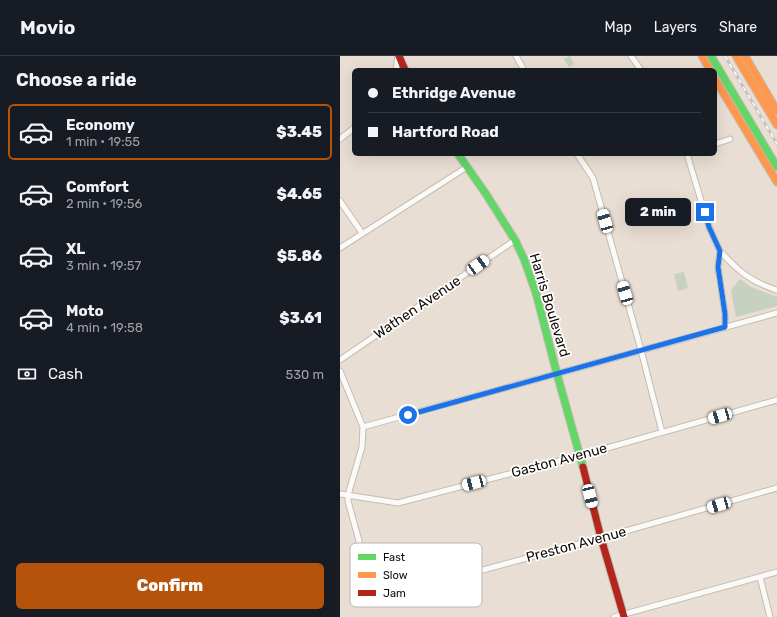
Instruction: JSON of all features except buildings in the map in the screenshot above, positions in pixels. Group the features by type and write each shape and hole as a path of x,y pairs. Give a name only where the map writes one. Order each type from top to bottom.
{"main road":[{"path":"399,56 404,68"},
{"path":"700,56 708,68"},
{"path":"711,56 777,167"},
{"path":"736,56 777,125"},
{"path":"744,56 777,111"},
{"path":"717,82 777,182"},
{"name":"Harris Boulevard","path":"459,156 486,194 515,240 524,259 536,293 601,538 624,616"}],"street":[{"path":"396,68 399,56"},
{"path":"516,56 523,68"},
{"path":"631,56 640,68"},
{"path":"340,139 352,130"},
{"path":"717,143 730,140"},
{"path":"578,156 593,178 641,350 662,432"},
{"path":"688,156 709,227 720,251 743,274 761,285 777,290"},
{"path":"340,248 467,167"},
{"path":"340,202 362,233"},
{"name":"Wathen Avenue","path":"340,360 515,240"},
{"path":"720,251 718,267 725,314 725,327"},
{"path":"363,427 777,313"},
{"path":"340,371 363,427 362,447 348,495"},
{"name":"Gaston Avenue","path":"340,494 398,503 580,455 777,400"},
{"name":"Preston Avenue","path":"482,570 777,488"},
{"name":"Preston Avenue","path":"348,495 348,501 359,543"},
{"path":"614,617 624,616 777,572"},
{"path":"760,577 770,617"}],"green space":[{"path":"570,56 574,64 569,67 564,59"},
{"path":"684,272 688,288 678,291 674,274"},
{"path":"740,279 751,287 777,297 777,306 736,317 731,290"}],"railway":[{"path":"725,56 777,144"}],"traffic: fast":[{"path":"711,56 777,167"},
{"path":"459,156 486,194 515,240 524,259 536,293 583,467"}],"traffic: slow":[{"path":"702,56 709,68"},
{"path":"736,56 777,125"},
{"path":"745,56 777,111"},
{"path":"717,82 777,182"}],"traffic: jam":[{"path":"399,56 404,68"},
{"path":"583,467 601,538 624,617"}],"route":[{"path":"408,415 725,327 725,314 718,267 720,251 709,227 705,212"}]}
